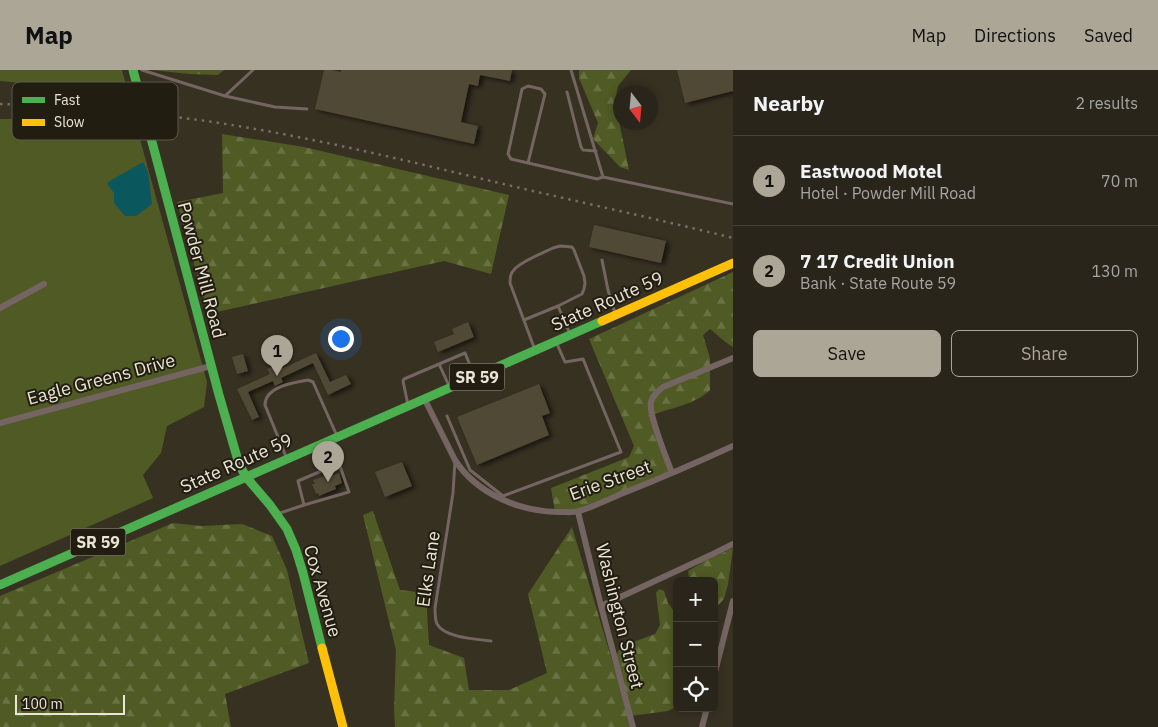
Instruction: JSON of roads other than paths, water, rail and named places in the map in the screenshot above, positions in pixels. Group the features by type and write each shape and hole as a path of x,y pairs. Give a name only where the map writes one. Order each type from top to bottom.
{"main road":[{"name":"Powder Mill Road","path":"151,140 211,366 239,464 246,477"},
{"name":"State Route 59","path":"0,585 425,400 733,263"},
{"name":"Cox Avenue","path":"246,477 287,529 296,550 343,727"}],"street":[{"path":"0,308 44,284"},
{"path":"672,474 650,409 651,400 664,387 733,358"},
{"name":"Eagle Greens Drive","path":"0,423 211,366"},
{"name":"Erie Street","path":"425,400 460,469 469,478 480,487 515,505 542,511 578,512 672,474 733,446"},
{"name":"Washington Street","path":"578,512 633,727"},
{"path":"601,606 733,544"},
{"path":"716,667 733,601"},
{"path":"702,727 706,712"}],"lane":[{"path":"142,70 225,96 275,107 307,109"},
{"path":"225,96 253,70"},
{"path":"571,70 603,177"},
{"path":"528,163 544,94 541,90 528,86 522,89 508,154 511,159 528,163 597,178 603,177 733,204"},
{"path":"566,92 581,147 583,150 596,151"},
{"path":"524,320 582,294 584,276 572,247 560,246 553,248 518,266 510,277 510,283 535,350"},
{"path":"602,260 608,290 616,314"},
{"path":"558,306 570,335"},
{"path":"447,416 470,470 502,498 621,452 583,359 565,362 556,341"},
{"path":"408,407 404,379 465,353 475,377"},
{"path":"439,364 450,388"},
{"path":"276,514 349,492 334,439 313,382 308,380 278,388 266,398 266,406 287,459"},
{"name":"Elks Lane","path":"455,460 453,494 435,608 436,619 438,625 443,630 459,637 491,641"},
{"path":"304,505 298,482 340,463"}],"water":[{"path":"143,162 148,172 152,204 136,216 125,216 114,203 114,193 107,184"}],"railway":[{"path":"0,104 12,105"},
{"path":"178,117 239,126 319,141 733,238"}],"place":[{"name":"Eastwood Motel","path":"277,376"},
{"name":"7 17 Credit Union","path":"328,482"}]}
